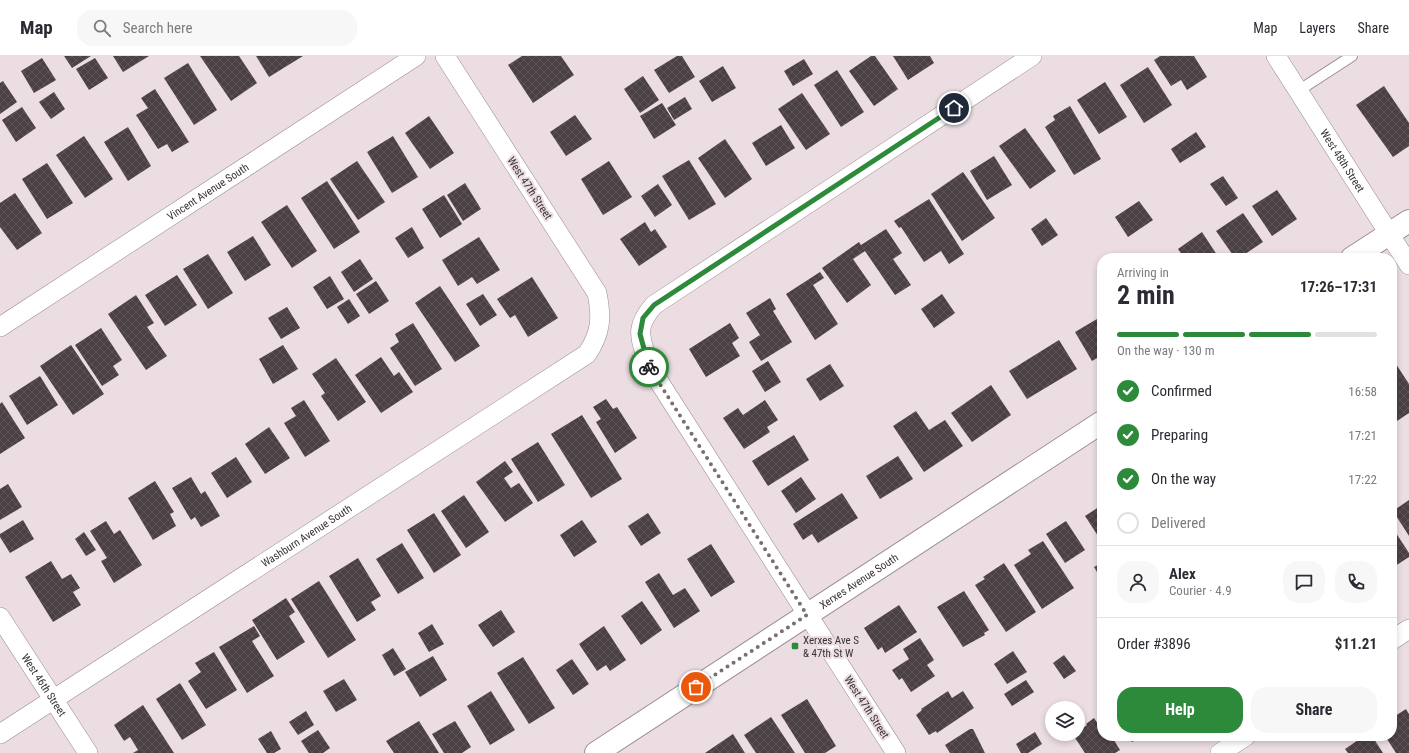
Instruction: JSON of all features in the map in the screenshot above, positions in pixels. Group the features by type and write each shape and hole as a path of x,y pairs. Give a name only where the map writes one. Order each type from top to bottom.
{"street":[{"name":"Vincent Avenue South","path":"0,327 416,56"},
{"name":"West 47th Street","path":"445,56 597,293 601,310 600,326"},
{"name":"West 47th Street","path":"896,753 649,366 640,334 643,318 654,305 1032,56"},
{"name":"West 48th Street","path":"1276,56 1409,266"},
{"path":"1360,253 1409,221"},
{"name":"Washburn Avenue South","path":"0,734 587,354 596,341 600,326"},
{"name":"Xerxes Avenue South","path":"596,753 1097,425"},
{"name":"West 46th Street","path":"0,617 88,753"},
{"path":"1397,637 1409,629"},
{"path":"1220,753 1238,741"}],"lane":[{"path":"1298,91 1352,56"}],"building":[{"path":"64,56 91,56 72,68"},
{"path":"113,56 149,56 123,72"},
{"path":"200,56 239,56 257,83 231,101"},
{"path":"256,56 303,56 269,77"},
{"path":"522,56 561,56 574,75 533,103 508,65"},
{"path":"677,56 682,56 695,77 669,93 654,70"},
{"path":"871,56 875,56 898,89 874,106 849,71"},
{"path":"893,56 930,56 934,63 908,80"},
{"path":"1160,56 1194,56 1207,77 1187,90 1181,80 1171,86 1154,60"},
{"path":"42,58 56,80 34,93 21,71"},
{"path":"95,58 108,78 89,90 76,69"},
{"path":"804,59 813,74 793,86 784,71"},
{"path":"188,63 217,110 194,125 164,78"},
{"path":"723,66 736,88 712,102 699,81"},
{"path":"1148,67 1172,105 1144,123 1120,85"},
{"path":"837,70 864,112 841,127 814,85"},
{"path":"643,76 659,100 640,113 624,89"},
{"path":"3,81 17,102 0,114 0,83"},
{"path":"1105,82 1127,117 1099,134 1077,100"},
{"path":"1384,86 1409,123 1409,146 1393,157 1356,105"},
{"path":"155,89 189,142 172,152 167,144 158,149 136,115 148,108 141,98"},
{"path":"54,92 65,109 51,119 39,102"},
{"path":"802,93 830,134 806,150 778,109"},
{"path":"685,97 692,109 674,120 667,108"},
{"path":"662,103 676,125 654,139 640,116"},
{"path":"1070,106 1101,159 1074,175 1045,127 1055,120 1053,116"},
{"path":"22,107 36,128 16,142 2,120"},
{"path":"575,115 592,139 566,156 550,132"},
{"path":"429,116 454,153 430,169 405,133"},
{"path":"781,125 795,148 766,166 752,143"},
{"path":"128,127 151,166 128,181 104,142"},
{"path":"1025,128 1056,171 1030,189 999,146"},
{"path":"1196,132 1206,147 1180,163 1171,149"},
{"path":"84,136 113,179 85,198 56,155"},
{"path":"393,136 418,177 392,193 367,152"},
{"path":"725,139 752,179 725,198 698,158"},
{"path":"994,156 1012,185 987,200 970,171"},
{"path":"689,160 716,204 689,220 662,176"},
{"path":"357,161 385,202 358,220 330,179"},
{"path":"609,161 632,197 603,215 581,179"},
{"path":"47,163 73,203 47,219 22,179"},
{"path":"963,172 995,218 962,241 931,194"},
{"path":"1223,176 1238,198 1226,206 1210,184"},
{"path":"327,181 360,232 334,249 301,198"},
{"path":"465,183 481,209 463,221 447,195"},
{"path":"658,184 672,205 655,217 641,196"},
{"path":"1277,190 1297,219 1272,236 1252,206"},
{"path":"15,193 42,233 17,250 0,227 0,203"},
{"path":"444,195 462,224 440,238 422,209"},
{"path":"929,199 964,254 949,264 941,251 924,262 901,227 899,228 894,221"},
{"path":"1139,201 1153,220 1128,237 1115,217"},
{"path":"287,205 317,251 292,268 261,222"},
{"path":"1243,213 1263,242 1246,253 1231,253 1216,231"},
{"path":"1046,218 1058,235 1042,246 1031,229"},
{"path":"645,222 651,232 655,229 667,247 639,266 620,239"},
{"path":"412,227 424,248 408,258 395,238"},
{"path":"886,229 902,253 893,259 911,285 895,295 865,251 853,259 871,285 847,303 822,268 859,242 861,245"},
{"path":"1202,232 1216,253 1181,253 1178,249"},
{"path":"253,236 271,265 245,281 227,252"},
{"path":"479,237 500,270 477,284 472,277 458,286 442,260"},
{"path":"208,254 233,293 208,309 183,269"},
{"path":"360,259 373,279 354,292 341,272"},
{"path":"820,272 824,278 813,285 838,324 815,340 786,294"},
{"path":"177,275 197,305 165,326 145,295"},
{"path":"330,276 344,299 327,309 313,287"},
{"path":"532,277 558,318 528,337 515,315 510,318 497,299"},
{"path":"376,281 389,301 369,314 356,294"},
{"path":"440,286 480,346 455,362 415,303"},
{"path":"483,294 497,315 480,326 466,304"},
{"path":"942,294 955,313 934,328 921,309"},
{"path":"136,295 154,323 147,327 167,356 146,370 108,314"},
{"path":"770,298 776,309 773,311 792,342 761,361 749,342 760,335 746,313"},
{"path":"349,299 360,316 348,324 337,307"},
{"path":"287,307 300,328 281,339 268,318"},
{"path":"1097,319 1097,358 1092,361 1075,332"},
{"path":"413,323 442,369 415,386 390,348 399,342 395,334"},
{"path":"730,323 739,338 732,343 740,356 706,377 689,349"},
{"path":"101,328 122,360 113,366 119,375 102,386 75,345"},
{"path":"1059,340 1077,369 1027,399 1009,371"},
{"path":"71,345 104,394 73,415 40,366"},
{"path":"283,345 298,369 273,384 259,359"},
{"path":"381,357 394,376 399,372 413,392 381,413 355,375"},
{"path":"336,358 366,402 338,421 321,396 325,393 312,374"},
{"path":"768,361 781,382 765,392 752,371"},
{"path":"830,364 844,386 820,401 806,379"},
{"path":"1397,366 1409,384 1409,413 1397,421"},
{"path":"40,376 58,405 27,425 9,396"},
{"path":"991,385 1011,415 972,442 951,413"},
{"path":"606,399 613,409 617,407 637,438 615,453 596,422 601,419 593,407"},
{"path":"304,400 330,441 305,457 284,423 296,416 291,408"},
{"path":"765,400 778,420 767,427 770,432 744,449 723,418 738,408 743,415"},
{"path":"2,402 25,438 0,454 0,404"},
{"path":"916,411 929,430 945,420 963,446 924,472 893,426"},
{"path":"582,415 622,479 591,498 551,434"},
{"path":"269,427 290,458 265,474 245,444"},
{"path":"794,435 809,460 768,486 752,461"},
{"path":"538,442 565,485 538,502 511,459"},
{"path":"898,456 913,479 880,499 866,476"},
{"path":"236,457 252,482 227,498 211,473"},
{"path":"505,461 513,472 504,478 511,488 519,483 533,503 505,522 476,482"},
{"path":"191,477 201,494 205,491 220,516 201,527 195,517 191,520 172,488"},
{"path":"801,477 816,499 796,513 781,491"},
{"path":"155,481 174,512 170,514 176,526 153,540 128,498"},
{"path":"8,484 22,507 0,520 0,489"},
{"path":"842,493 858,518 818,543 812,534 803,540 793,524"},
{"path":"464,495 489,532 466,548 441,511"},
{"path":"1409,500 1409,536 1397,517 1397,508"},
{"path":"1097,508 1097,534 1085,516"},
{"path":"434,513 461,555 434,573 407,530"},
{"path":"648,513 661,533 641,546 628,526"},
{"path":"23,520 34,539 10,553 0,537 0,534"},
{"path":"582,520 597,542 574,557 560,535"},
{"path":"106,521 114,534 120,530 142,565 114,583 101,561 107,558 90,531"},
{"path":"1066,521 1085,550 1065,563 1046,534"},
{"path":"84,532 96,550 86,556 75,539"},
{"path":"1397,535 1409,553 1409,557 1397,565"},
{"path":"1043,541 1074,588 1042,609 1014,565 1031,554 1028,550"},
{"path":"402,543 424,578 398,594 376,559"},
{"path":"711,544 735,582 711,597 687,559"},
{"path":"358,558 381,596 371,602 376,610 357,622 329,576"},
{"path":"51,561 62,579 71,574 80,588 73,592 81,605 53,622 25,577"},
{"path":"1004,563 1036,612 1006,632 975,585 985,579 983,577"},
{"path":"659,573 673,595 685,588 700,611 674,628 645,582"},
{"path":"319,581 356,640 328,658 291,599"},
{"path":"964,591 989,630 984,633 985,635 963,647 937,607"},
{"path":"286,598 295,612 289,616 305,642 277,660 252,620"},
{"path":"642,601 662,630 641,645 621,616"},
{"path":"899,605 917,632 885,653 882,647 878,650 864,628"},
{"path":"501,610 515,632 493,647 478,625"},
{"path":"432,624 444,644 429,652 418,633"},
{"path":"254,626 260,636 252,641 274,676 247,693 219,647"},
{"path":"604,626 626,660 610,671 606,665 597,671 579,644"},
{"path":"920,638 934,660 927,665 935,676 911,692 902,678 899,680 892,670 909,659 903,649"},
{"path":"393,648 406,669 394,676 382,655"},
{"path":"1013,651 1027,672 1007,684 994,664"},
{"path":"214,652 237,690 206,709 188,681 201,672 195,663"},
{"path":"1064,655 1076,671 1064,679 1053,663"},
{"path":"433,656 447,680 420,697 405,672"},
{"path":"523,657 555,708 529,724 497,673"},
{"path":"572,659 589,684 573,695 556,670"},
{"path":"344,679 357,700 336,712 323,691"},
{"path":"1026,680 1034,692 1012,706 1004,694"},
{"path":"180,683 206,725 182,740 156,699"},
{"path":"491,691 515,730 490,745 467,706"},
{"path":"948,691 952,698 963,691 974,708 937,733 936,731 929,735 916,715 922,710 921,709"},
{"path":"807,699 836,746 825,753 805,753 781,715"},
{"path":"143,705 174,753 133,753 138,750 130,737 124,741 114,725"},
{"path":"1406,709 1409,714 1409,753 1396,753 1388,741 1397,741 1397,715"},
{"path":"306,711 314,725 298,735 289,722"},
{"path":"771,717 795,753 756,753 744,735"},
{"path":"1094,718 1097,722 1097,741 1114,741 1120,750 1115,753 1085,753 1077,741 1085,741 1085,727 1087,725 1086,724"},
{"path":"419,721 439,753 394,753 386,741"},
{"path":"455,721 471,747 462,753 444,753 432,734"},
{"path":"970,729 973,729 985,753 950,753 945,745"},
{"path":"318,730 330,748 323,753 309,753 301,741"},
{"path":"271,731 281,749 274,753 267,753 258,739"},
{"path":"1035,732 1042,744 1028,753 1021,753 1016,744"},
{"path":"733,734 745,753 705,753"},
{"path":"1357,741 1375,741 1383,753 1348,753 1345,749"}],"way so far":[{"path":"649,367 807,615 696,687"}],"place":[{"name":"Xerxes Ave S & 47th St W","path":"795,646"}],"route":[{"path":"649,367 640,334 643,318 654,305 954,108"}]}
